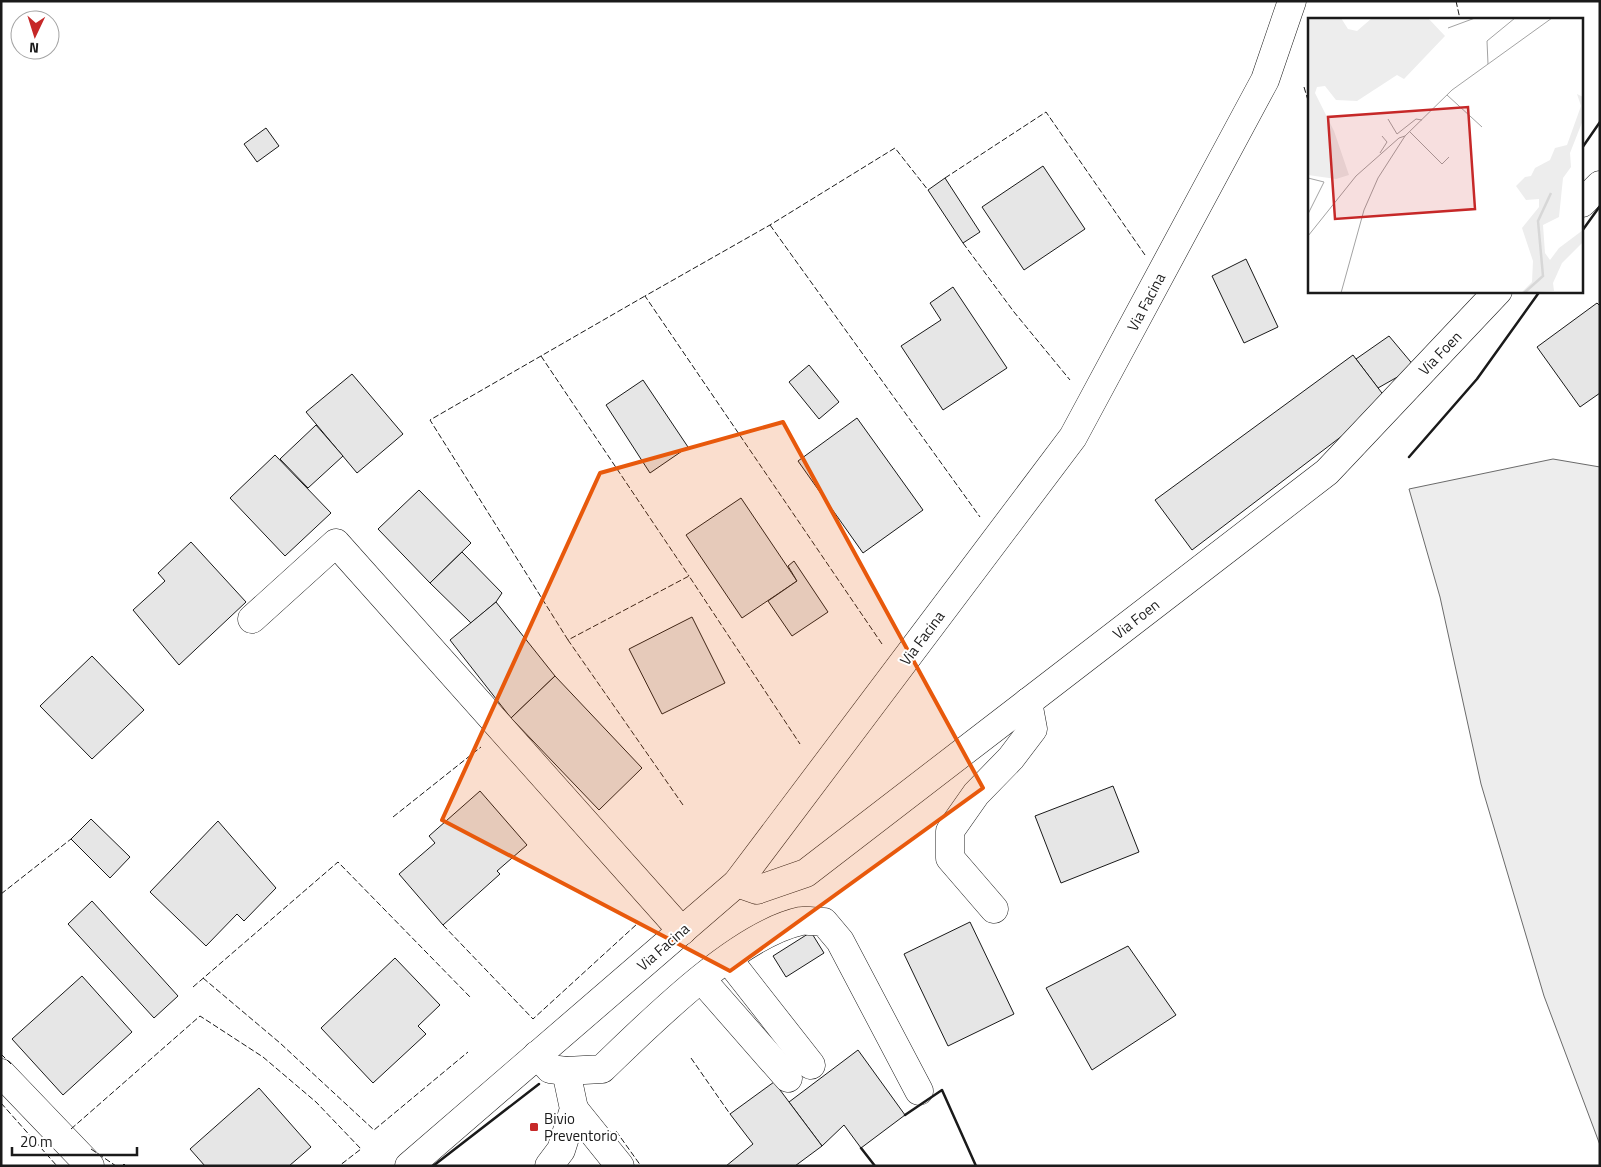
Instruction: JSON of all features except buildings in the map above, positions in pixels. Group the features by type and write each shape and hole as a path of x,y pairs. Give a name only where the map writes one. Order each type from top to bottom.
{"main road":[{"name":"Via Facina","path":"410,1166 737,883 1074,437 1265,80 1292,1"},
{"path":"1584,201 1600,185"},
{"name":"Via Foen","path":"737,883 757,890 806,873 1326,472 1497,292"},
{"path":"252,619 336,543 682,931"},
{"path":"994,909 950,858 950,831 976,794 1011,758 1033,729 1028,702"},
{"path":"538,1055 550,1069 566,1071 602,1069 666,1007 728,959 780,928 803,921 824,922 840,941 919,1091"},
{"path":"728,959 811,1065"},
{"path":"702,980 788,1078"},
{"path":"566,1071 574,1109 620,1166"},
{"path":"1,1073 90,1166"},
{"path":"549,1166 562,1150 574,1109"}],"highlighted area":[{"path":"783,422 983,788 730,971 442,820 600,473"}],"shaded area":[{"path":"1553,459 1600,467 1600,1145 1544,996 1481,784 1440,597 1409,489"}],"fence":[{"path":"1456,1 1460,18"},
{"path":"1304,87 1308,100"},
{"path":"945,178 1046,112 1145,255"},
{"path":"882,644 645,296 770,225 895,148 928,190"},
{"path":"770,225 980,517"},
{"path":"963,243 1014,312 1070,380"},
{"path":"568,640 430,420 645,296"},
{"path":"541,356 689,576"},
{"path":"683,805 568,640 689,576 800,744"},
{"path":"393,817 481,747"},
{"path":"1,894 71,839"},
{"path":"193,987 338,862 471,998"},
{"path":"443,925 533,1019 637,924"},
{"path":"203,978 280,1043 374,1130 468,1052"},
{"path":"71,1129 200,1016 263,1057 316,1102 361,1149 339,1166"},
{"path":"1,1054 11,1064"},
{"path":"691,1058 730,1114"},
{"path":"1,1103 57,1166"},
{"path":"616,1131 641,1166"},
{"path":"91,1149 116,1166"},
{"path":"122,1166 124,1164 126,1166"}],"wall":[{"path":"1584,145 1600,122"},
{"path":"1584,228 1600,206"},
{"path":"1409,457 1477,379 1539,292"},
{"path":"433,1166 539,1084"},
{"path":"905,1115 942,1090 976,1166"},
{"path":"861,1148 875,1166"}],"place":[{"name":"Bivio Preventorio","path":"534,1127"}]}
